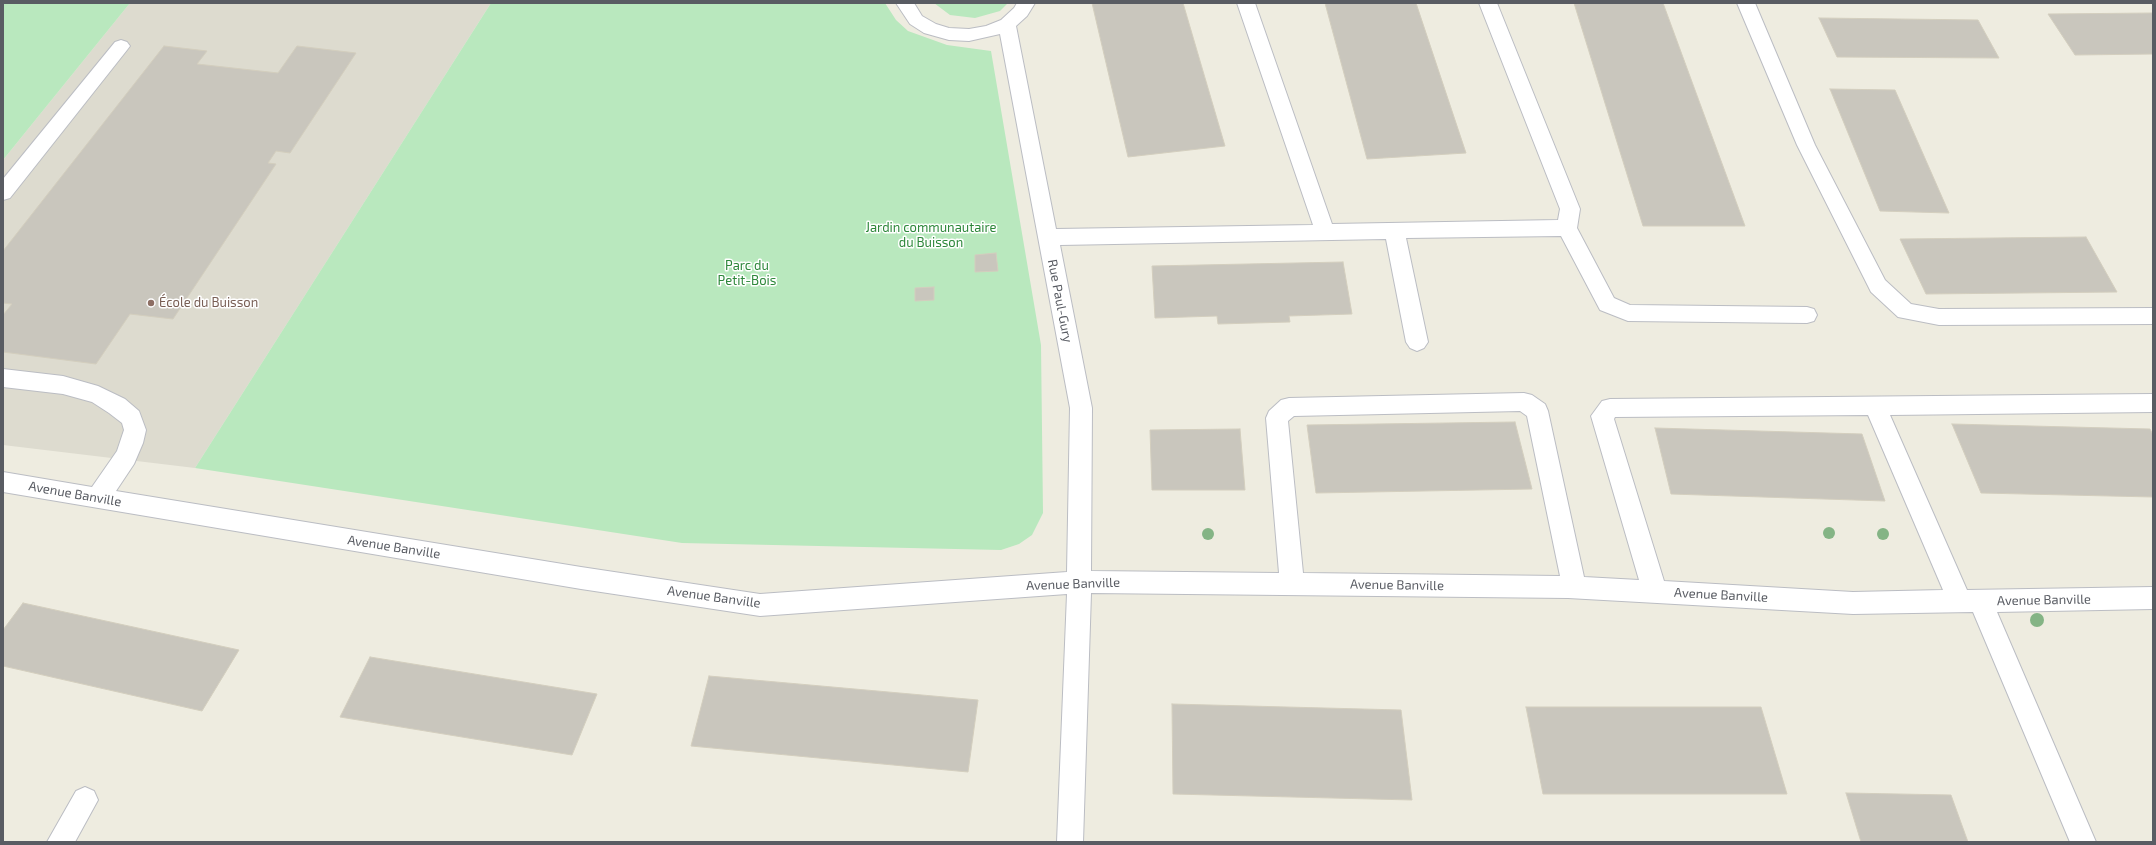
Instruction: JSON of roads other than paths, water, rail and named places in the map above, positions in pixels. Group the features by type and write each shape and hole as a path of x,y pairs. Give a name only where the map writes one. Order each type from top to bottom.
{"street":[{"path":"905,3 906,8 916,20 930,29 949,34 969,35 989,32 1007,24 1021,12 1026,3"},
{"path":"1246,3 1325,232"},
{"path":"1488,3 1570,209 1567,228 1607,304 1628,313 1808,315"},
{"path":"1746,3 1806,145 1878,286 1905,311 1939,316 2153,316"},
{"name":"Rue Paul-Gury","path":"1007,24 1081,408 1079,582 1070,842"},
{"path":"3,193 121,46"},
{"path":"1048,237 1567,228"},
{"path":"1394,231 1417,342"},
{"path":"3,378 63,385 98,395 117,406 131,418 135,430 132,443 126,457 97,499"},
{"path":"1292,584 1276,418 1289,407 1524,402 1537,411 1574,588"},
{"path":"1655,592 1602,416 1610,408 2153,404"},
{"path":"1875,406 1970,601 2083,842"},
{"name":"Avenue Banville","path":"3,482 97,499 760,605 1079,582 1574,588 1853,603 2153,598"},
{"path":"60,842 85,800"}],"place":[{"name":"École du Buisson","path":"151,303"}],"park label":[{"name":"Jardin communautaire du Buisson","path":"931,236"},
{"name":"Parc du Petit-Bois","path":"747,274"}]}
